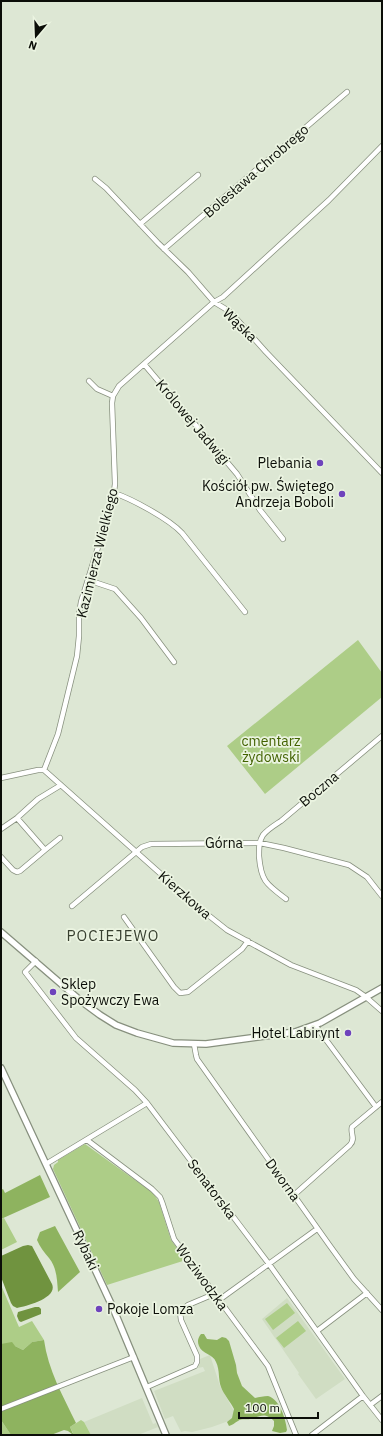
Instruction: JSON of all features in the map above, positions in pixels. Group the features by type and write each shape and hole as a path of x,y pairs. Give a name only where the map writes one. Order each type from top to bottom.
{"street":[{"name":"Bolesława Chrobrego","path":"164,249 347,92"},
{"path":"89,381 97,390 113,396 119,386 214,302 223,297 330,200 382,146"},
{"path":"140,224 198,175"},
{"name":"Wąska","path":"95,179 106,188 188,272 214,302 233,315 266,352 382,473"},
{"name":"Królowej Jadwigi","path":"144,364 237,474 252,498 283,539"},
{"name":"Kazimierza Wielkiego","path":"44,770 58,734 77,656 79,614 114,493 113,396"},
{"path":"114,493 175,525 245,612"},
{"path":"88,580 115,589 141,618 174,662"},
{"name":"Boczna","path":"260,843 266,832 382,736"},
{"path":"1,778 44,770"},
{"name":"Kierzkowa","path":"44,770 212,919 227,930 291,964 344,984 366,997 382,1012"},
{"path":"1,829 17,818 33,803 61,785"},
{"path":"17,818 45,850"},
{"path":"1,857 12,870 17,872 60,838"},
{"path":"260,843 260,866 262,876 269,885 286,899"},
{"name":"Górna","path":"72,906 136,852 144,846 151,844 260,843 305,853 349,865 368,877 382,896"},
{"path":"124,917 174,987 180,993 188,992 242,949 248,941"},
{"path":"1,932 89,1008 116,1025 156,1039 173,1043 194,1044 240,1040 289,1033 315,1025 382,988"},
{"name":"Senatorska","path":"36,961 25,972 76,1038 135,1090 147,1103 269,1264 363,1396 382,1420"},
{"path":"315,1025 376,1107"},
{"name":"Dworna","path":"194,1044 197,1059 317,1229 345,1267 382,1310"},
{"name":"Rybaki","path":"1,1068 113,1308 166,1435"},
{"path":"294,1195 350,1145 353,1138 351,1131 352,1127 382,1102"},
{"path":"46,1164 147,1103"},
{"name":"Woziwodzka","path":"87,1140 158,1195 162,1202 174,1239 268,1366 296,1435"},
{"path":"219,1300 317,1229"},
{"path":"317,1332 367,1293"},
{"path":"147,1387 195,1366 197,1356 180,1316 180,1312 188,1304 214,1294"},
{"path":"1,1409 134,1357"},
{"path":"312,1435 363,1396"},
{"path":"370,1405 382,1396"}],"shaded area":[{"path":"40,1175 50,1197 1,1219 1,1190 3,1189 5,1193"},
{"path":"55,1226 80,1272 58,1292 54,1266 37,1240 40,1232"},
{"path":"28,1245 32,1246 52,1284 53,1289 46,1297 17,1308 11,1303 1,1277 1,1256"},
{"path":"287,1298 345,1379 316,1399 262,1319"},
{"path":"39,1307 41,1309 41,1314 21,1322 19,1321 17,1316 18,1312"},
{"path":"201,1334 204,1334 207,1339 217,1340 222,1337 229,1341 242,1386 255,1398 268,1396 276,1401 284,1416 287,1430 286,1432 280,1433 272,1431 274,1421 268,1416 241,1420 229,1426 227,1422 232,1418 234,1409 221,1387 215,1359 200,1349 198,1340"},
{"path":"44,1340 52,1372 76,1423 70,1427 73,1434 64,1430 51,1435 11,1435 1,1420 1,1344 12,1342 15,1346 23,1350 32,1342"},
{"path":"210,1355 220,1386 235,1413 234,1419 192,1432 181,1432 173,1416 165,1419 154,1391 205,1371 203,1367 198,1368 200,1359"},
{"path":"142,1398 153,1424 156,1423 158,1427 138,1435 91,1435 84,1422"}],"green space":[{"name":"cmentarz żydowski","path":"358,640 382,673 382,697 265,794 227,746"},
{"path":"85,1144 153,1193 159,1202 171,1240 186,1260 107,1285 53,1169 58,1160"},
{"path":"4,1218 17,1242 1,1250 1,1219"},
{"path":"1,1285 19,1327 32,1321 44,1340 32,1342 23,1350 15,1346 1,1345"},
{"path":"287,1303 295,1313 273,1330 265,1319"},
{"path":"298,1321 306,1331 284,1348 276,1338"},
{"path":"1,1420 11,1435 2,1435"},
{"path":"81,1420 84,1422 91,1435 70,1435 73,1433 70,1427"}],"place":[{"name":"Plebania","path":"320,463"},
{"name":"Kościół pw. Świętego Andrzeja Boboli","path":"342,494"},
{"name":"Sklep Spożywczy Ewa","path":"53,992"},
{"name":"Hotel Labirynt","path":"348,1033"},
{"name":"Pokoje Lomza","path":"99,1309"}],"district":[{"name":"POCIEJEWO","path":"113,935"}]}
